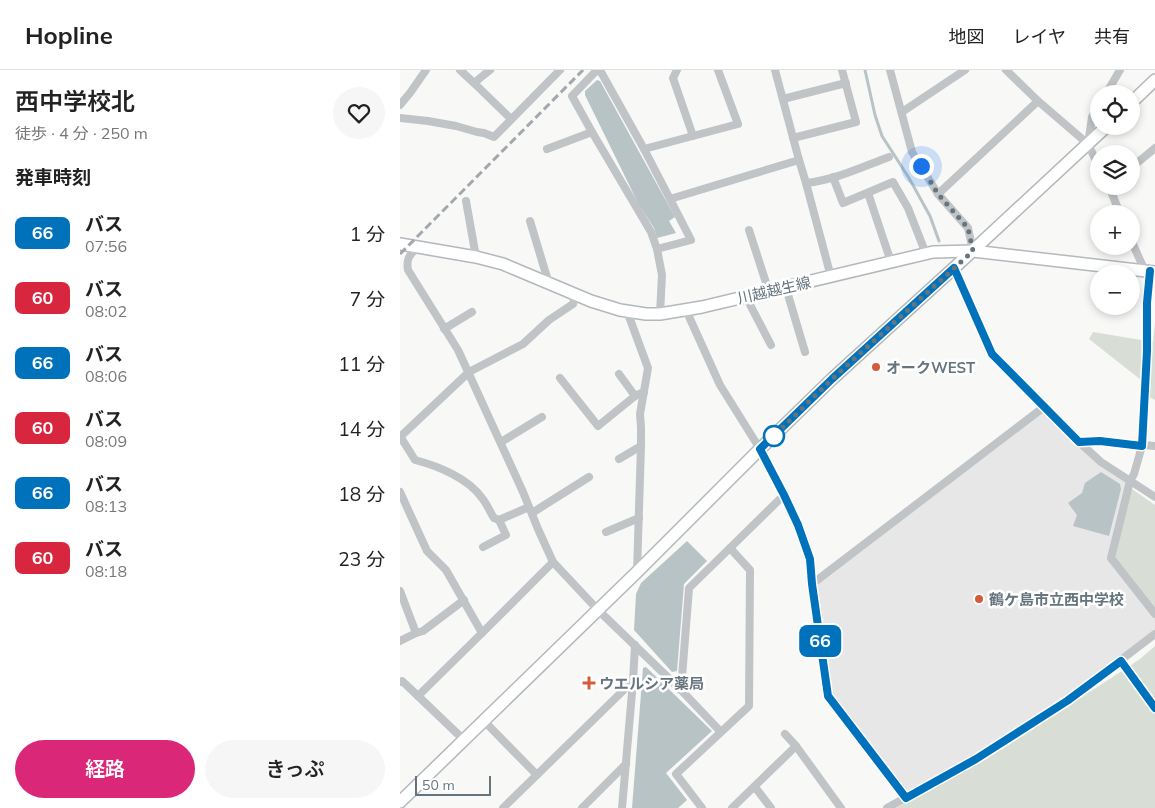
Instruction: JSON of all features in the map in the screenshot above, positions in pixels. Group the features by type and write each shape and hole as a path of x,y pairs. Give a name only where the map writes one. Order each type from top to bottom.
{"street":[{"path":"400,105 426,70"},
{"path":"460,70 511,119"},
{"path":"474,83 490,70"},
{"path":"400,118 456,126 494,137 560,70"},
{"path":"677,70 674,78 693,136"},
{"path":"644,149 738,124 718,70"},
{"path":"776,70 831,277"},
{"path":"793,138 856,122 842,70"},
{"path":"890,70 912,152 938,194 968,228 973,251"},
{"path":"902,112 964,70"},
{"path":"1006,70 1088,144 1090,148"},
{"path":"1111,85 1120,70"},
{"path":"657,249 691,240 644,149 601,72 596,71 572,96 651,232 662,274 660,314"},
{"path":"1140,94 1155,80"},
{"path":"783,99 846,83"},
{"path":"938,194 1038,100"},
{"path":"1088,144 1090,130"},
{"path":"547,149 592,132"},
{"path":"400,802 638,572 832,379 1098,135"},
{"path":"1140,160 1155,148"},
{"path":"806,183 833,177 889,157"},
{"path":"670,200 799,160"},
{"path":"833,177 843,203 893,182 908,208 926,254"},
{"path":"868,193 891,262"},
{"path":"466,201 476,258"},
{"path":"530,221 549,284"},
{"path":"749,230 769,292"},
{"name":"川越越生線","path":"400,244 503,264 591,301 646,314 686,310 933,252 973,251 1150,272"},
{"path":"417,247 409,256 407,262 408,270 458,350 469,372 553,562 598,610 681,690 720,731"},
{"path":"1140,255 1150,272 1147,303 1147,351 1142,446 1134,474 1130,481 1111,558 1155,614"},
{"path":"954,268 992,354 1101,462 1155,497"},
{"path":"400,276 408,270"},
{"path":"786,288 805,352"},
{"path":"483,547 506,535 499,520 494,518 482,497 448,471 435,465 415,460 400,436 469,372 523,344 548,320 573,304 576,294"},
{"path":"746,297 770,345"},
{"path":"686,310 720,385 760,449 798,525 810,559 828,696 906,798"},
{"path":"627,311 648,368 640,414 638,572"},
{"path":"444,329 472,312"},
{"path":"619,374 635,396"},
{"path":"560,378 598,426 635,396 644,392"},
{"path":"812,584 1044,407"},
{"path":"501,442 542,417"},
{"path":"1079,442 1100,441 1155,446"},
{"path":"619,459 641,446"},
{"path":"499,520 530,510 589,477"},
{"path":"400,492 427,551 446,570 482,633"},
{"path":"681,690 689,588 784,495"},
{"path":"606,532 639,518"},
{"path":"702,808 676,774 749,706 750,570 730,548"},
{"path":"418,696 553,562"},
{"path":"400,591 416,633"},
{"path":"400,641 423,631 464,600"},
{"path":"887,808 976,759 1067,701 1155,634"},
{"path":"622,808 635,645"},
{"path":"1121,661 1155,708"},
{"path":"400,682 402,681 464,740"},
{"path":"503,808 633,681"},
{"path":"484,721 537,775"},
{"path":"785,734 796,746 841,808"},
{"path":"732,808 796,746"},
{"path":"582,808 626,764"},
{"path":"755,787 771,808"}],"shaded area":[{"path":"597,80 600,81 675,217 669,221 676,233 657,238 654,228 638,203 585,95 585,91"},
{"path":"1155,323 1155,400 1149,397 1150,387 1089,339 1093,332 1153,342"},
{"name":"鶴ケ島市立西中学校","path":"1044,407 1079,442 1130,481 1111,558 1155,614 1155,634 1121,661 976,759 906,797 828,696 812,584"},
{"path":"1101,472 1120,484 1121,489 1109,536 1073,526 1077,515 1068,503 1082,493 1085,483"},
{"path":"1132,489 1155,505 1155,608 1111,558"},
{"path":"687,541 707,561 684,584 677,671 672,672 634,630 636,594 641,583"},
{"path":"1155,646 1155,808 896,808 1004,748 1140,659"},
{"path":"646,667 712,731 666,773 687,800 678,808 632,808 643,668"}],"waterway":[{"path":"865,70 875,115 882,136 909,178 930,216 939,241"}],"railway":[{"path":"400,254 583,70"}],"bus line":[{"name":"66","path":"1150,271 1147,303 1147,351 1142,446 1100,441 1079,442 992,354 954,268 832,379 760,449 798,525 810,559 828,696 906,798 976,759 1067,701 1121,661 1155,708"}],"place":[{"name":"オークWEST","path":"876,367"},
{"name":"鶴ケ島市立西中学校","path":"979,599"},
{"name":"ウエルシア薬局","path":"589,683"}],"route":[{"path":"774,436 772,438 832,379 973,251 968,228 938,194 921,166"}]}
